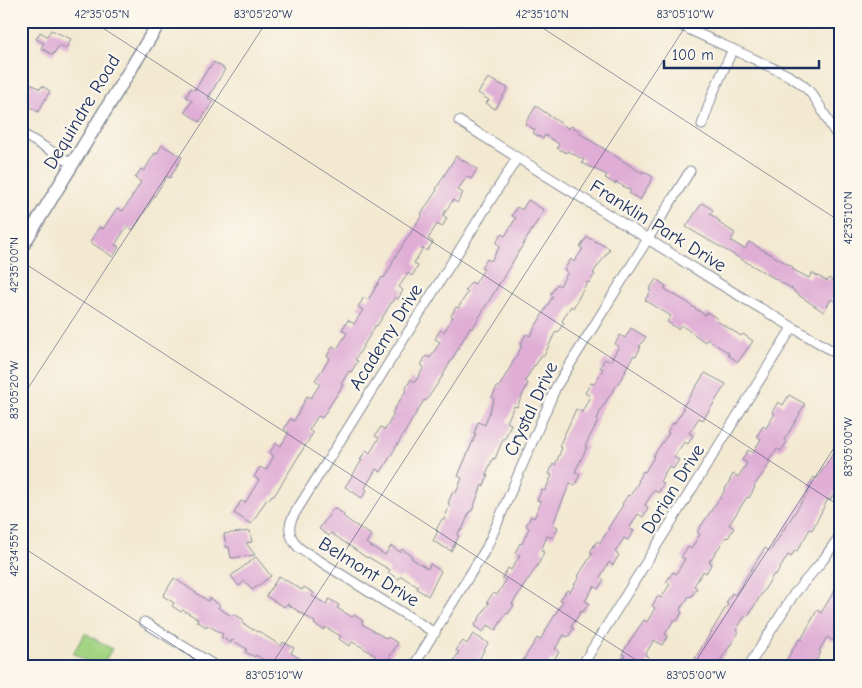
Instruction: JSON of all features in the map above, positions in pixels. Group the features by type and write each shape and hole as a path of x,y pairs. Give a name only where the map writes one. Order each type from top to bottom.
{"main road":[{"name":"Dequindre Road","path":"21,248 160,21"}],"street":[{"path":"672,21 800,83 808,90 841,140"},
{"path":"702,124 709,102 732,49"},
{"name":"Franklin Park Drive","path":"459,121 647,239 841,356"},
{"path":"21,134 73,164"},
{"name":"Academy Drive","path":"290,535 289,526 295,513 517,158"},
{"name":"Crystal Drive","path":"413,667 487,547 556,387 690,171"},
{"name":"Dorian Drive","path":"581,667 792,328"},
{"path":"748,667 794,594 823,560 841,534"},
{"name":"Belmont Drive","path":"290,535 299,548 434,633"},
{"path":"144,622 202,663 217,667"}],"lane":[{"path":"21,661 31,667"}],"green space":[{"path":"85,633 112,649 101,667 97,667 73,653"}],"building":[{"path":"51,30 71,39 66,49 59,45 53,55 41,48 44,43 36,39 40,32 47,36"},
{"path":"214,62 225,69 208,98 213,101 200,122 185,112 192,101 186,97 191,88 195,90"},
{"path":"488,78 508,88 495,109 486,103 489,100 478,93"},
{"path":"25,80 40,89 42,86 50,91 38,112 29,106 31,103 21,97 21,86"},
{"path":"536,106 569,129 571,126 580,131 579,133 642,173 643,171 653,177 640,200 629,193 631,191 605,178 607,175 582,163 584,160 568,151 567,153 557,148 559,144 545,135 543,139 533,133 535,130 525,124"},
{"path":"162,145 182,157 170,178 167,176 133,230 127,226 115,245 119,247 113,257 90,242 99,227 103,229 117,208 123,211 141,182 135,178 141,169 144,171"},
{"path":"456,156 477,169 471,179 467,176 458,190 463,193 457,203 453,200 443,215 447,218 442,227 437,224 428,239 433,242 427,251 423,248 414,263 418,266 412,276 408,273 399,287 403,290 398,299 395,297 376,325 355,360 358,361 351,372 349,371 341,384 343,385 322,418 318,416 309,430 313,433 274,496 272,495 269,500 267,499 251,524 234,513 241,501 245,503 259,480 254,477 260,467 266,470 274,456 269,453 276,443 281,446 289,432 284,429 290,419 294,421 307,396 311,398 320,384 315,380 330,358 327,356 333,346 337,349 347,333 342,330 348,320 354,324 363,310 358,307 364,297 368,300 382,277 384,278"},
{"path":"528,200 544,210 472,329 470,327 442,377 426,401 424,400 381,472 376,469 365,488 367,490 362,498 345,487 362,460 360,460 366,450 370,453 379,438 375,436 381,427 385,430 411,379 415,382 424,367 421,365 426,356 430,358 440,342 435,339 440,330 444,332 453,317 451,316 456,307 458,308 468,292 465,291 471,282 475,284 484,269 481,268 487,259 491,261 500,246 496,243 501,234 505,236 516,218 512,216 517,207 522,210"},
{"path":"702,203 713,210 710,214 720,221 719,223 735,233 731,241 745,249 749,242 809,278 812,273 827,281 829,278 841,286 841,305 831,299 824,312 791,288 686,227"},
{"path":"587,237 610,249 593,273 595,274 589,283 587,282 573,308 571,306 562,321 564,323 558,332 556,331 544,356 542,355 534,365 525,381 528,383 517,407 514,406 507,422 511,424 505,439 503,439 495,459 493,458 486,474 488,475 484,486 482,485 472,511 470,511 462,530 457,535 459,536 451,551 433,541 438,531 436,530 442,519 444,520 453,491 456,493 462,478 458,476 476,434 474,434 478,422 485,425 497,387 499,387 522,346 520,345 526,334 530,336 553,296 550,295 557,284 560,286 568,272 564,270 571,259 574,262 583,249 580,247"},
{"path":"656,279 666,286 665,289 705,315 707,312 718,319 717,321 753,341 738,362 728,355 729,353 707,339 705,342 681,325 678,329 667,322 671,316 645,300"},
{"path":"631,328 646,337 639,347 641,347 636,356 634,355 626,371 601,409 598,421 585,446 587,447 575,472 580,474 575,485 570,483 557,514 553,525 558,527 553,538 547,536 541,551 544,552 539,563 512,604 514,605 508,614 506,613 496,630 488,625 483,632 474,626 489,603 487,602 493,593 497,595 506,580 502,578 508,568 511,570 520,555 515,553 520,543 522,544 529,528 526,526 531,516 534,518 541,502 537,500 542,490 545,491 552,475 549,474 562,448 559,446 576,409 582,412 590,396 585,393 591,383 594,384 603,369 600,367 605,359 610,362 619,346 615,344 620,335 625,338"},
{"path":"705,373 726,384 703,420 699,418 689,433 693,435 688,444 684,442 674,457 679,460 673,469 669,466 660,481 664,484 658,493 654,490 645,505 648,508 643,517 638,514 629,529 634,531 628,540 624,538 615,552 619,555 613,565 609,562 600,577 604,580 598,589 594,586 585,601 589,603 583,612 581,611 571,627 574,628 568,637 564,635 555,649 559,652 546,667 519,667 537,638 540,640 563,601 560,600 567,590 570,592 593,553 590,552 597,541 600,543 609,529 622,504 628,495 630,496 643,471 645,472 653,456 669,433 667,432 684,409 682,408"},
{"path":"789,395 805,404 784,440 787,442 781,451 777,449 754,486 749,498 747,497 729,525 734,528 709,562 712,563 706,573 703,571 694,586 697,588 680,610 682,612 677,621 674,620 665,634 668,636 662,645 654,640 645,655 650,658 645,667 618,667 625,655 622,654 644,620 647,622 655,608 652,606 658,596 661,598 670,584 666,582 673,572 676,574 685,559 681,557 688,547 691,549 700,534 697,532 720,499 733,474 738,477 747,463 742,460 748,450 753,453 761,439 757,436 763,426 766,428 775,414 772,412 778,402 783,405"},
{"path":"841,440 841,483 830,500 828,499 812,530 810,529 797,551 795,550 791,557 788,555 776,575 774,574 748,616 746,615 736,630 739,632 716,667 690,667 728,604 726,603 732,593 735,595 765,548 770,551 810,489 808,487 814,477 817,479"},
{"path":"334,508 344,514 343,516 352,523 371,535 366,543 385,555 391,546 400,552 402,549 412,556 411,558 428,569 430,564 441,571 428,596 401,576 399,579 388,573 390,570 367,558 331,533 329,536 319,529"},
{"path":"250,531 252,542 246,543 255,555 231,558 229,547 226,547 224,534"},
{"path":"256,557 271,576 252,590 245,581 239,586 231,576"},
{"path":"279,576 302,590 304,587 314,593 312,596 326,604 329,599 339,605 337,608 363,621 362,624 387,639 388,637 398,643 384,666 374,659 376,656 362,647 352,642 349,646 339,639 341,636 325,627 324,630 287,604 284,607 266,596"},
{"path":"174,578 208,601 209,598 220,605 218,608 244,620 242,623 281,646 283,642 294,648 291,653 313,667 275,667 256,655 255,657 245,652 247,649 232,640 231,643 221,637 223,634 207,625 206,627 197,621 198,619 183,610 181,612 172,606 174,603 163,596"},
{"path":"841,580 841,616 834,627 839,631 833,641 827,637 815,663 811,660 807,667 782,667 799,639 801,640 817,610 821,613"},
{"path":"473,634 488,643 475,667 450,667 459,652 456,650 463,641 467,644"}]}
